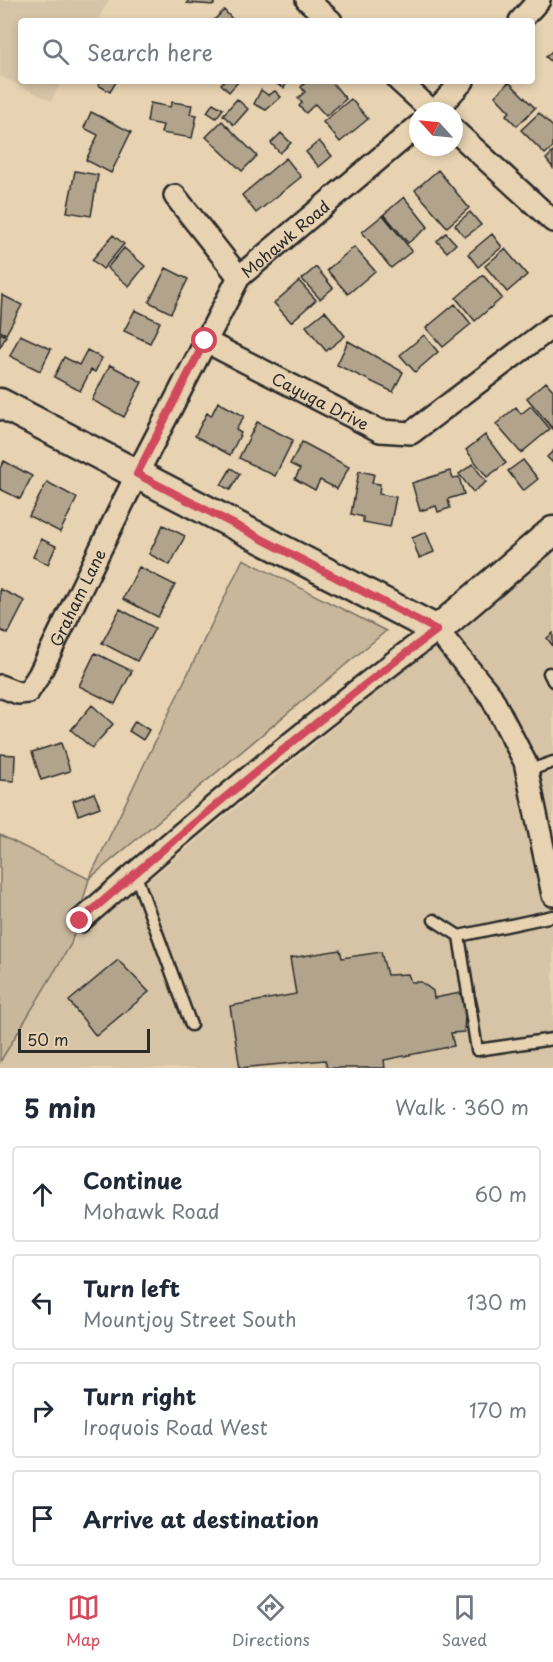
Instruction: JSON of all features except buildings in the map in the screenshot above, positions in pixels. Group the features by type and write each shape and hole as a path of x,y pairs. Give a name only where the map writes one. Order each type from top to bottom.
{"street":[{"path":"308,0 328,18"},
{"path":"523,18 539,0"},
{"path":"402,84 424,102"},
{"path":"443,102 460,84"},
{"name":"Mohawk Road","path":"137,474 239,278 409,134"},
{"path":"463,138 553,221"},
{"path":"175,196 239,278"},
{"name":"Cayuga Drive","path":"205,341 380,431 411,434 553,326"},
{"path":"0,403 437,630 491,696 527,771 552,887"},
{"name":"Graham Lane","path":"0,686 18,693 28,692 34,684 137,474"},
{"path":"80,921 182,831 363,685 437,630 553,531"}],"lane":[{"path":"527,771 553,762"},
{"path":"135,873 191,1025"},
{"path":"434,920 459,936 553,916"},
{"path":"459,936 477,1050 553,1039"}],"shaded area":[{"path":"0,0 109,0 99,18 18,18 18,84 60,84 51,101 0,76"},
{"path":"553,547 553,1068 0,1068 0,1062 71,944"},
{"path":"243,559 386,631 89,879"},
{"path":"0,835 89,879 71,944 0,1062"}],"route":[{"path":"80,921 182,831 363,685 437,630 137,474 205,341"}]}
